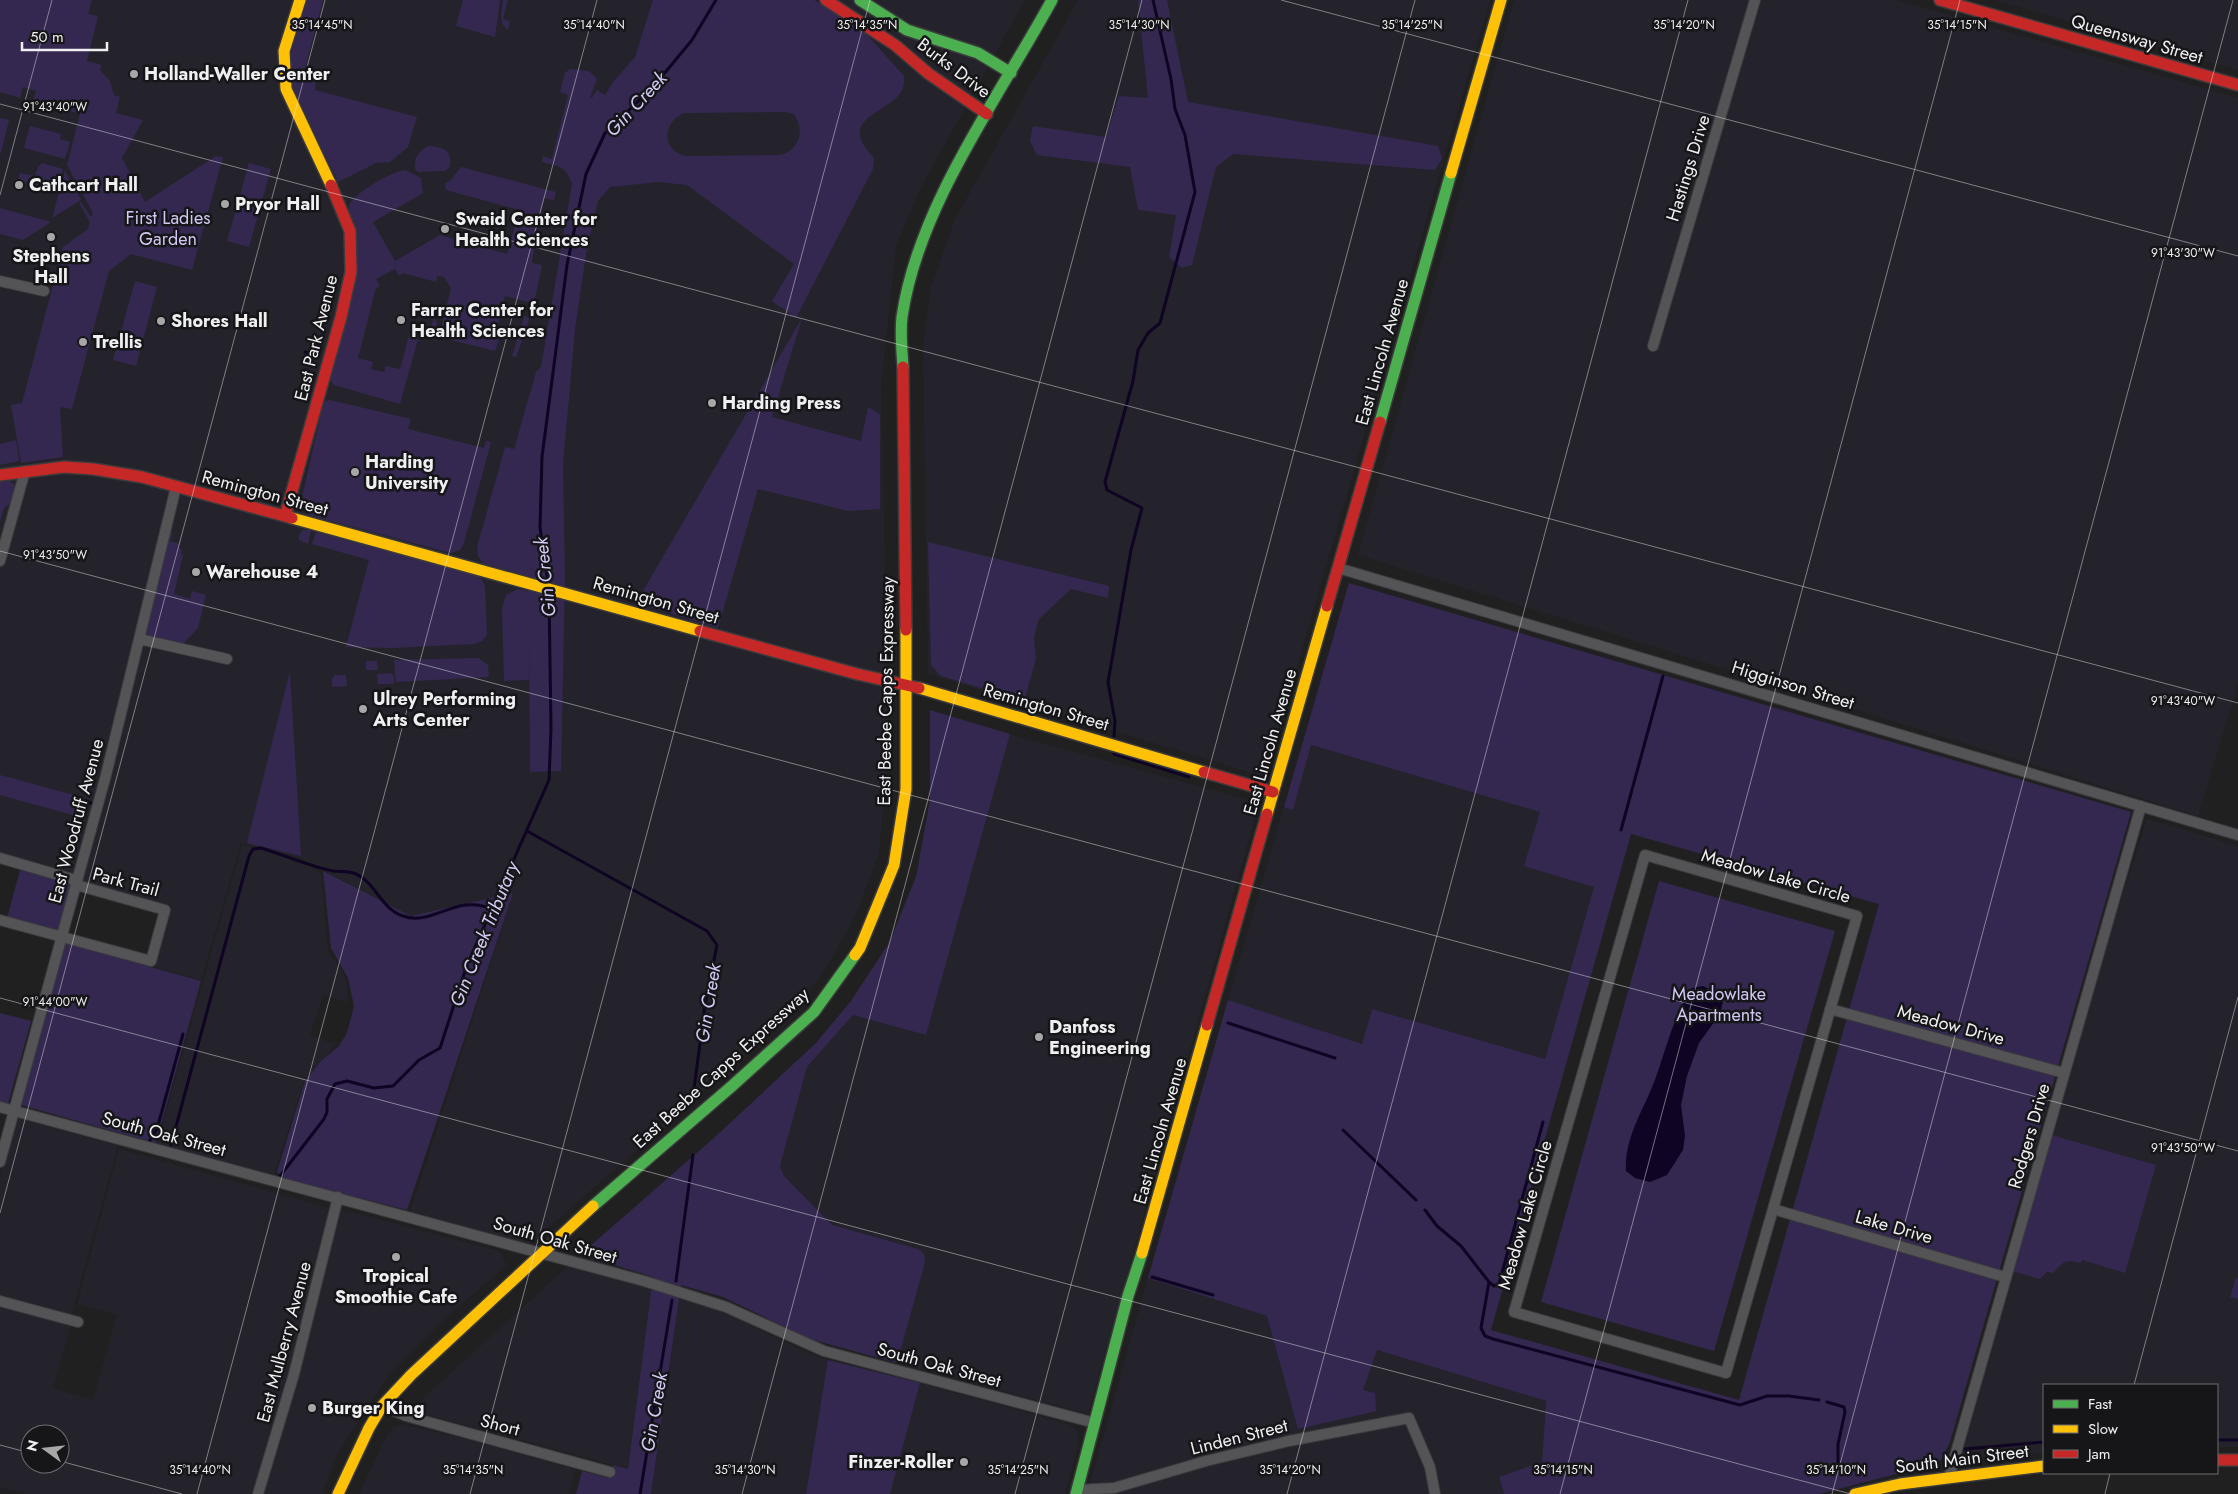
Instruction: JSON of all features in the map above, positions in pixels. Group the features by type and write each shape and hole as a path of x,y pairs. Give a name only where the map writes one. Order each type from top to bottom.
{"street":[{"name":"East Park Avenue","path":"285,516 341,317 351,272 350,231 286,89 284,51 300,0"},
{"name":"Burks Drive","path":"826,0 895,45 929,74 987,114"},
{"name":"Burks Drive","path":"860,0 907,30 978,53 1011,73"},
{"name":"East Beebe Capps Expressway","path":"338,1494 369,1428 382,1406 411,1375 587,1211 732,1086 814,1012 860,948 894,865 906,789 902,319 910,276 930,222 962,158 1052,0"},
{"name":"East Lincoln Avenue","path":"1076,1492 1128,1296 1158,1202 1273,792 1501,0"},
{"name":"Hastings Drive","path":"1653,346 1755,0"},
{"name":"Queensway Street","path":"1940,0 2238,85"},
{"path":"0,281 44,291"},
{"name":"Remington Street","path":"0,475 64,467 93,469 142,477 848,672 906,685 1273,792"},
{"path":"0,561 25,471"},
{"name":"East Woodruff Avenue","path":"0,1162 106,775 176,487"},
{"name":"Higginson Street","path":"1338,568 2238,835"},
{"path":"139,639 227,659"},
{"name":"Rodgers Drive","path":"1949,1476 2141,806"},
{"name":"Meadow Lake Circle","path":"1645,855 1857,916 1830,1009 1726,1373 1514,1312 1645,855"},
{"name":"Park Trail","path":"0,858 72,879 80,886 165,910 151,961 62,937"},
{"path":"0,920 62,937"},
{"name":"Meadow Drive","path":"1830,1009 2064,1073"},
{"name":"South Oak Street","path":"0,1106 660,1286 726,1307 824,1351 1095,1423"},
{"name":"East Mulberry Avenue","path":"258,1494 294,1374 338,1197"},
{"name":"Lake Drive","path":"1773,1209 2005,1276"},
{"path":"0,1301 78,1322"},
{"name":"Short","path":"382,1406 406,1416 610,1472"},
{"name":"Linden Street","path":"1076,1492 1114,1488 1206,1461 1289,1441 1409,1418 1430,1467 1435,1494"},
{"path":"2218,1460 2238,1460"},
{"name":"South Main Street","path":"1855,1494 1949,1476 2043,1466"}],"shaded area":[{"name":"Harding University","path":"0,0 1025,0 920,189 896,246 881,387 889,740 879,854 854,919 821,976 770,1033 529,1245 410,1212 513,894 411,916 298,857 241,843 201,980 154,967 170,908 82,883 0,855"},
{"path":"1078,0 1490,0 1265,777 928,674 923,346 931,287 954,221"},
{"path":"1514,0 1897,0 2238,98 2238,683 2198,816 1358,555"},
{"path":"1995,0 2238,0 2238,70"},
{"path":"1010,734 1259,803 1088,1414 897,1363 925,1258 832,1225 784,1176 780,1166 807,1067 853,1015 926,1035"},
{"path":"1311,745 1540,812 1594,887 1545,1059 1372,1009 1362,1044 1228,1000 1284,807 1293,809"},
{"path":"2147,819 2238,846 2238,1447 2218,1447 2218,1384 2043,1384 2043,1452 1968,1460 1961,1453 2012,1271 2054,1273 2060,1264 2069,1260 2081,1263 2082,1260 2124,1272 2156,1165 2052,1135 2107,943"},
{"path":"242,844 295,859 321,873 328,950 347,981 348,1003 323,995 310,1036 336,1044 304,1081 274,1175 157,1144"},
{"path":"1703,986 1718,993 1723,1002 1720,1014 1699,1043 1687,1076 1681,1105 1685,1136 1683,1150 1667,1175 1650,1182 1635,1178 1626,1171 1626,1158 1632,1134 1656,1077 1680,1009 1692,988"},
{"path":"16,1118 118,1146 71,1316 0,1296 0,1177"},
{"path":"119,1149 329,1208 290,1373 253,1494 25,1494 0,1487 0,1306 71,1326 53,1388 93,1400 117,1315 77,1304"},
{"path":"340,1209 499,1251 507,1265 448,1316 386,1378 335,1458 323,1494 263,1494 298,1375"},
{"path":"581,1254 653,1277 628,1469 410,1410"},
{"path":"1148,1278 1267,1316 1298,1429 1363,1391 1376,1350 1546,1401 1542,1463 1499,1477 1504,1494 1087,1494"},
{"path":"679,1299 710,1307 732,1316 805,1352 828,1360 806,1494 651,1494"},
{"path":"920,1383 1068,1424 1074,1428 1078,1433 1078,1445 1065,1494 890,1494"},
{"path":"402,1424 481,1443 576,1470 569,1494 359,1494 387,1435 393,1428"}],"green space":[{"name":"First Ladies Garden","path":"0,0 92,0 88,14 98,16 87,61 102,65 100,70 110,81 114,95 120,97 116,113 143,120 122,158 145,202 216,156 223,157 192,270 131,254 109,271 72,409 60,407 63,457 21,463 11,405 22,403 63,247 88,229 90,222 79,203 81,202 91,217 93,213 67,165 80,114 33,101 36,91 23,87 20,98 0,92"},
{"path":"307,0 323,0 303,76 316,80 315,90 417,117 408,147 390,162 376,163 338,182 291,84 289,60"},
{"path":"463,0 500,0 495,37 456,26"},
{"path":"503,0 508,0 503,19 510,21 508,30 502,21"},
{"path":"653,0 814,0 860,27 904,76 904,84 897,97 869,117 863,124 860,133 863,144 874,158 873,169 796,318 772,301 794,264 687,185 658,182 610,187 598,201 587,248 575,329 563,465 565,577 561,771 530,772 529,621 529,680 504,681 502,608 506,595 518,589 528,591 528,576 483,563 478,556 477,547 505,447 514,449 536,372 541,367 572,184 564,170 558,166 542,162 543,156 552,159 568,95 560,92 565,73 570,69 589,71 597,79 590,98 592,98 597,90 605,95 613,82 635,57","holes":["785,112 794,114 799,126 799,138 793,148 781,155 685,156 677,153 668,142 668,129 677,117 684,113"]},
{"path":"1138,0 1167,0 1188,102 1438,146 1442,158 1435,170 1233,154 1216,167 1192,265 1182,268 1169,257 1176,215 1138,210 1130,167 1037,155 1030,141 1033,126 1106,137 1119,96 1148,98"},
{"path":"0,118 9,120 1,153 0,153"},
{"path":"30,126 61,134 60,139 70,142 65,159 24,148"},
{"path":"429,146 439,147 449,154 449,168 444,171 418,172 415,169 415,161 418,155"},
{"path":"42,163 63,169 57,191 18,180 20,173 35,176 38,167"},
{"path":"249,163 271,169 249,247 227,241"},
{"path":"461,167 556,192 554,200 544,198 536,232 532,263 542,265 531,312 516,357 512,356 524,316 528,317 531,303 505,296 495,337 499,338 495,351 439,337 451,288 444,277 437,276 436,282 403,273 399,276 395,269 376,279 380,286 376,288 358,358 373,362 371,369 384,372 386,366 400,369 411,328 414,326 419,336 400,404 334,385 330,380 330,376 349,306 349,205 364,190 387,176 400,171 405,170 421,178 423,193 373,222 395,261 440,235 507,254 519,210 446,190 445,183 450,181"},
{"path":"65,171 81,200 52,218"},
{"path":"0,208 51,222 23,240 0,234"},
{"path":"135,281 157,287 136,366 113,360"},
{"path":"434,317 437,323 435,331 431,331 430,334 425,333 421,324 431,326"},
{"path":"802,318 772,417 861,441 868,407 880,414 880,509 849,511 758,489 718,628 636,603"},
{"path":"330,400 411,419 408,429 484,448 486,441 491,442 464,543 460,550 451,553 309,515 304,511 302,497 322,409 325,401"},
{"path":"16,440 19,461 0,465 0,444"},
{"path":"9,481 14,484 16,489 12,502 4,508 0,521 0,482"},
{"path":"303,530 311,530 308,544 299,540 299,535"},
{"path":"173,531 170,541 180,544 179,548 182,549 181,554 183,555 174,594 190,599 192,591 206,595 198,628 182,645 144,635 169,535"},
{"path":"316,532 476,575 485,586 487,635 482,641 474,644 393,648 346,647 369,560 312,544"},
{"path":"928,542 1109,586 1108,598 1071,589 1039,619 1034,637 1036,659 1024,701 941,676 931,665"},
{"path":"1349,583 2131,812 1950,1442 1941,1460 1927,1466 1819,1494 1504,1494 1499,1477 1542,1462 1546,1401 1377,1350 1363,1390 1375,1393 1376,1411 1298,1429 1267,1316 1148,1278 1228,1000 1362,1044 1372,1009 1545,1059 1594,887 1524,866 1540,812 1311,745 1293,810 1284,807","holes":["1631,834 1879,904 1739,1400 1491,1330"]},
{"path":"478,658 488,665 489,677 396,682 394,660"},
{"path":"366,661 377,661 378,670 366,670"},
{"path":"290,671 301,856 247,843"},
{"path":"391,673 394,676 394,684 378,684 377,674"},
{"path":"335,675 346,675 347,686 332,687 332,679"},
{"path":"930,710 1010,734 926,1035 853,1015 807,1067 780,1166 784,1176 832,1225 918,1249 924,1254 925,1262 897,1363 810,1339 723,1297 681,1285 651,1494 576,1494 582,1471 609,1478 613,1465 628,1469 653,1277 581,1254 715,1137 816,1043 851,1001 889,943 916,877 930,800"},
{"path":"0,775 85,798 80,817 0,795"},
{"path":"20,870 71,883 58,932 7,918"},
{"path":"323,871 411,916 513,893 407,1210 285,1179 277,1172 305,1081 322,1060 339,1046 347,1033 354,1006 348,978 331,948"},
{"name":"Meadowlake Apartments","path":"1659,881 1835,931 1714,1351 1541,1302"},
{"path":"65,943 201,981 156,1143 21,1105"},
{"path":"0,1013 31,1021 8,1104 0,1102"},
{"path":"2052,1135 2156,1165 2125,1273 2082,1260 2081,1263 2065,1262 2054,1273 2047,1272 2040,1279 2012,1271"},
{"path":"2236,1278 2238,1278 2238,1299 2230,1297"},
{"path":"828,1360 920,1383 890,1494 806,1494"}],"waterway":[{"name":"Gin Creek","path":"548,584 540,527 542,457 567,265 586,174 605,133 654,86 692,40 716,0"},
{"path":"1114,736 1115,721 1108,682 1131,550 1142,508 1107,490 1105,482 1133,381 1138,350 1148,333 1160,323 1195,192 1185,135 1175,109 1171,79 1153,0"},
{"path":"305,352 316,355"},
{"name":"Gin Creek Tributary","path":"280,1176 324,1119 327,1112 327,1099 335,1084 347,1081 374,1088 393,1086 419,1060 440,1048 467,965 549,780 551,729 549,593"},
{"path":"1621,830 1663,676"},
{"path":"1114,754 1189,777"},
{"path":"86,801 91,803"},
{"name":"Gin Creek","path":"527,831 707,931 717,945 705,1005 694,1089"},
{"path":"171,1145 249,856 253,849 261,848 324,869 356,874 369,883 389,908 403,916 424,917 467,905 479,905 491,909"},
{"path":"1228,1023 1335,1058"},
{"path":"149,1142 157,1129 183,1034"},
{"path":"1425,1210 1437,1226 1461,1246 1489,1282 1494,1286 1499,1284 1543,1122"},
{"path":"1343,1130 1416,1200"},
{"name":"Gin Creek","path":"676,1281 693,1155"},
{"path":"1152,1277 1213,1295"},
{"path":"1489,1282 1481,1328 1485,1336 1493,1339 1740,1405 1767,1396 1789,1396 1819,1400"},
{"name":"Gin Creek","path":"640,1494 672,1300"},
{"path":"1827,1402 1844,1407 1845,1412 1838,1444 1838,1468 1845,1472"},
{"path":"2218,1440 2238,1440"},
{"path":"1965,1449 2043,1442"}],"traffic: fast":[{"path":"860,0 907,30 978,53 1011,73"},
{"path":"903,367 902,317 911,275 925,234 963,153 1052,0"},
{"path":"1380,422 1451,173"},
{"path":"593,1206 732,1086 814,1012 855,955"},
{"path":"1076,1494 1128,1296 1142,1253"}],"traffic: slow":[{"path":"300,0 284,51 286,89 331,185"},
{"path":"1451,173 1501,0"},
{"path":"292,518 700,631"},
{"path":"1267,814 1327,606"},
{"path":"855,955 860,948 894,865 906,789 906,630"},
{"path":"919,688 1204,772"},
{"path":"1142,1253 1207,1025"},
{"path":"338,1494 369,1428 382,1406 411,1375 593,1206"},
{"path":"1855,1494 1900,1484 2043,1466"}],"traffic: jam":[{"path":"826,0 895,45 929,74 987,114"},
{"path":"1940,0 2238,85"},
{"path":"285,516 341,317 351,272 350,231 331,185"},
{"path":"903,367 906,630"},
{"path":"1327,606 1380,422"},
{"path":"0,475 64,467 93,469 142,477 292,518"},
{"path":"700,631 857,674 919,688"},
{"path":"1204,772 1273,792"},
{"path":"1207,1025 1267,814"},
{"path":"2218,1460 2238,1460"}],"place":[{"name":"Holland-Waller Center","path":"134,74"},
{"name":"Cathcart Hall","path":"19,185"},
{"name":"Pryor Hall","path":"225,204"},
{"name":"Swaid Center for Health Sciences","path":"445,229"},
{"name":"Stephens Hall","path":"51,237"},
{"name":"Farrar Center for Health Sciences","path":"401,320"},
{"name":"Shores Hall","path":"161,321"},
{"name":"Trellis","path":"83,342"},
{"name":"Harding Press","path":"712,403"},
{"name":"Harding University","path":"355,472"},
{"name":"Warehouse 4","path":"196,572"},
{"name":"Ulrey Performing Arts Center","path":"363,709"},
{"name":"Danfoss Engineering","path":"1039,1037"},
{"name":"Tropical Smoothie Cafe","path":"396,1257"},
{"name":"Burger King","path":"312,1408"},
{"name":"Finzer-Roller","path":"964,1462"}]}
